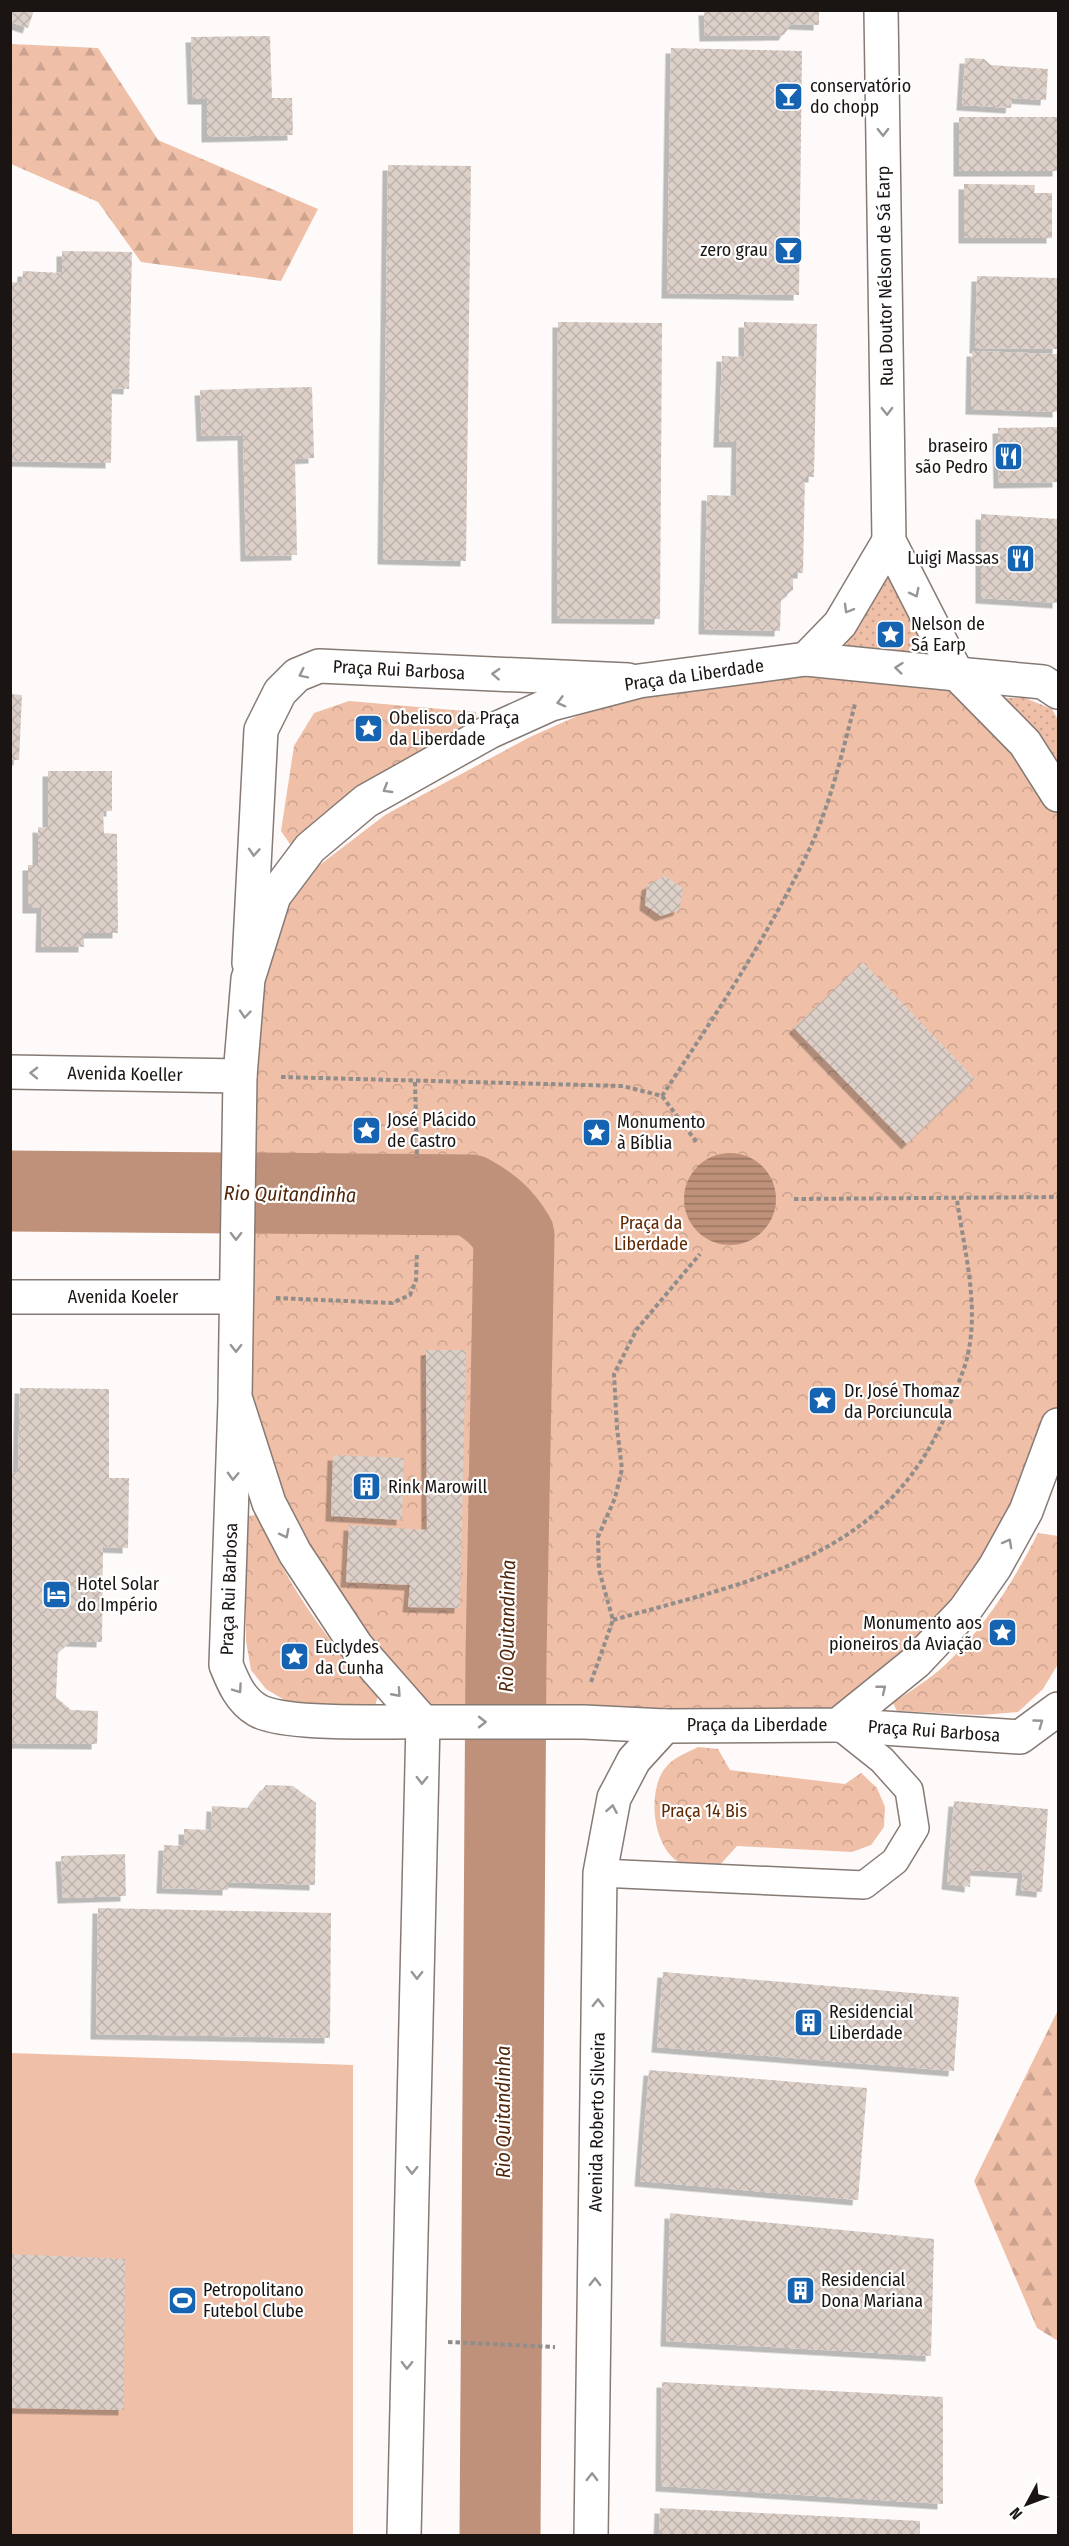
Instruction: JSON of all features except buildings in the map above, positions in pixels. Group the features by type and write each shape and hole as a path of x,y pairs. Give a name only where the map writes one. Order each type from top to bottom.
{"main road":[{"name":"Rua Doutor Nélson de Sá Earp","path":"881,10 889,541 957,674"},
{"path":"806,659 840,624 889,541"},
{"name":"Praça da Liberdade","path":"246,1288 239,1114 255,1077 248,979 274,896 310,848 366,801 489,732 541,709 639,681 806,659 957,674"},
{"name":"Praça Rui Barbosa","path":"248,979 261,730 280,692 297,675 319,666 639,681"},
{"path":"957,674 1043,682 1059,692"},
{"path":"957,674 1025,743 1059,795"},
{"name":"Avenida Koeller","path":"10,1072 255,1077"},
{"path":"246,1288 235,1396 269,1503 295,1553 357,1647 423,1722 404,2535"},
{"name":"Avenida Koeler","path":"10,1297 246,1288"},
{"name":"Praça Rui Barbosa","path":"235,1396 226,1665 235,1689 257,1710 285,1719 584,1722"},
{"name":"Praça da Liberdade","path":"584,1722 665,1726 838,1725 916,1662 965,1610 995,1567 1026,1511 1059,1425"},
{"name":"Praça Rui Barbosa","path":"838,1725 1020,1737 1059,1709"},
{"name":"Avenida Roberto Silveira","path":"591,2535 600,1873 614,1798 634,1760 665,1726"}],"lane":[{"path":"600,1873 864,1885 895,1862 915,1828 909,1790 882,1760 838,1725"}],"path":[{"path":"662,1096 746,969 808,851 841,757 861,681 869,664"},
{"path":"255,1077 623,1086 662,1096 698,1144"},
{"path":"415,1082 417,1158"},
{"path":"795,1199 957,1200 1059,1197"},
{"path":"613,1620 722,1590 800,1562 868,1522 913,1474 942,1426 969,1354 972,1300 957,1200"},
{"path":"246,1288 392,1303 410,1295 416,1280 417,1252"},
{"path":"588,1690 613,1620 599,1570 598,1537 615,1498 622,1469 614,1374 637,1329 700,1254"},
{"path":"408,2340 594,2348"}],"green space":[{"path":"11,44 98,48 158,140 318,209 281,281 141,262 98,202 11,164"},
{"path":"888,562 929,658 844,648"},
{"name":"Praça da Liberdade","path":"813,667 951,685 1017,748 1058,810 1058,1404 1021,1509 961,1605 832,1717 425,1715 307,1561 242,1394 256,974 300,880 385,815 530,737 638,689"},
{"path":"1003,698 1025,698 1052,709 1058,720 1058,763 1043,740"},
{"path":"349,701 476,712 478,724 294,850 281,831 294,746 314,713"},
{"path":"257,1515 281,1565 309,1611 341,1654 378,1696 375,1706 293,1705 266,1689 251,1670 246,1641 246,1516"},
{"path":"1038,1533 1058,1536 1058,1664 1043,1689 1018,1712 981,1715 897,1711 893,1703 945,1665 986,1619 1009,1586"},
{"name":"Praça 14 Bis","path":"698,1747 718,1749 730,1770 845,1784 861,1773 877,1788 885,1807 884,1827 871,1845 852,1852 737,1846 718,1867 682,1864 669,1853 662,1842 655,1816 656,1789 660,1777 669,1764"},
{"path":"1058,2010 1058,2341 1037,2328 974,2181"},
{"name":"Petropolitano Futebol Clube","path":"11,2053 353,2065 353,2535 11,2536"}],"shaded area":[{"path":"730,1153 756,1161 768,1173 776,1199 768,1225 756,1237 730,1245 704,1237 692,1225 684,1199 692,1173 704,1161"}],"waterway":[{"name":"Rio Quitandinha","path":"10,1191 470,1195 495,1212 514,1236 506,1656 500,2536"}],"place":[{"name":"conservatório do chopp","path":"789,96"},
{"name":"zero grau","path":"789,250"},
{"name":"braseiro são Pedro","path":"1009,456"},
{"name":"Luigi Massas","path":"1020,558"},
{"name":"Nelson de Sá Earp","path":"890,634"},
{"name":"Obelisco da Praça da Liberdade","path":"368,728"},
{"name":"José Plácido de Castro","path":"366,1130"},
{"name":"Monumento à Bíblia","path":"596,1132"},
{"name":"Dr. José Thomaz da Porciuncula","path":"823,1401"},
{"name":"Rink Marowill","path":"367,1487"},
{"name":"Hotel Solar do Império","path":"56,1594"},
{"name":"Monumento aos pioneiros da Aviação","path":"1003,1633"},
{"name":"Euclydes da Cunha","path":"294,1657"},
{"name":"Residencial Liberdade","path":"808,2022"},
{"name":"Residencial Dona Mariana","path":"800,2290"},
{"name":"Petropolitano Futebol Clube","path":"182,2300"}]}
